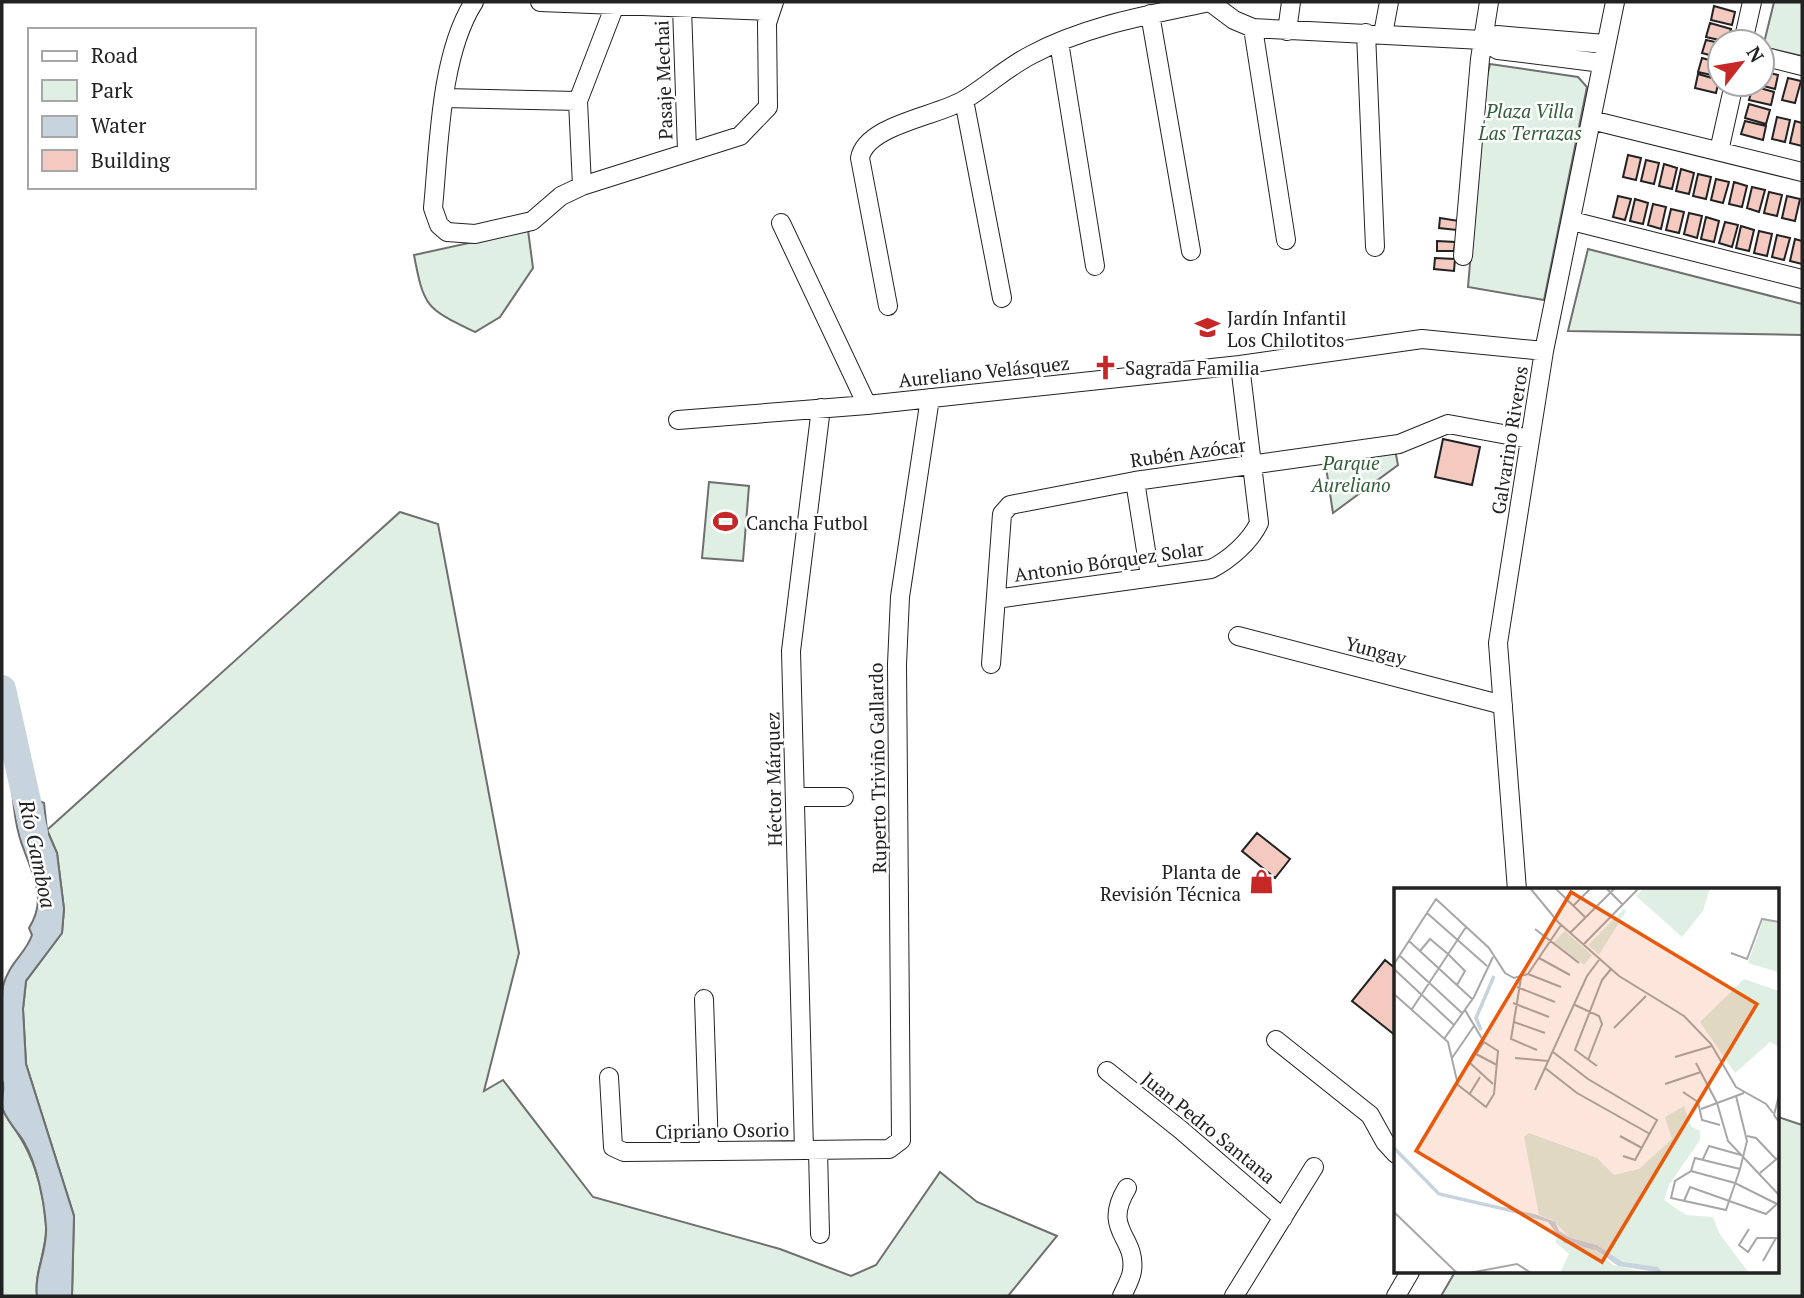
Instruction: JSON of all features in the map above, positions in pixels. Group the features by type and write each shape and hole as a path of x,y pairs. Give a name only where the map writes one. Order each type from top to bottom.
{"street":[{"path":"474,2 460,32 445,98 433,208 436,218 447,232 475,234 532,221 561,196 582,186 740,136 768,107 767,23 772,7 682,8 540,2"},
{"path":"888,306 861,153 873,138 964,100 1006,69 1059,41 1150,14 1210,2 1234,20 1253,28 1482,40 1497,35 1605,44"},
{"path":"1287,31 1291,2"},
{"path":"1375,247 1375,33 1390,2"},
{"path":"1463,256 1482,40 1489,2"},
{"name":"Galvarino Riveros","path":"1517,888 1499,643 1544,351 1615,2"},
{"path":"1746,28 1752,2"},
{"path":"582,186 578,101 615,5"},
{"name":"Pasaje Mechai","path":"682,8 687,151"},
{"path":"1150,14 1191,251"},
{"path":"1253,28 1286,240"},
{"path":"1482,40 1498,50 1602,63"},
{"path":"1059,41 1095,266"},
{"path":"1776,60 1802,66"},
{"path":"445,98 578,101"},
{"path":"1719,152 1731,98"},
{"path":"964,100 1002,298"},
{"path":"1591,120 1802,172"},
{"path":"1572,221 1802,279"},
{"path":"781,223 867,405"},
{"name":"Aureliano Velásquez","path":"678,420 867,405 1240,365 1422,339 1544,351"},
{"name":"Antonio Bórquez Solar","path":"996,599 1211,569 1223,563 1254,533 1259,523 1240,365"},
{"name":"Ruperto Triviño Gallardo","path":"901,1140 897,664 900,597 930,398"},
{"name":"Héctor Márquez","path":"820,1234 811,1150 791,650 821,408"},
{"name":"Rubén Azócar","path":"991,664 1002,514 1010,505 1135,481 1399,443 1448,424 1530,439"},
{"path":"1135,481 1150,576"},
{"name":"Yungay","path":"1238,636 1503,705"},
{"path":"795,797 844,797"},
{"path":"704,999 709,1150"},
{"path":"1276,1040 1370,1115 1385,1142 1394,1151"},
{"name":"Juan Pedro Santana","path":"1107,1071 1201,1146 1283,1217"},
{"name":"Cipriano Osorio","path":"609,1077 613,1147 624,1152 889,1149 901,1140"},
{"path":"1234,1296 1314,1167"},
{"path":"1122,1296 1132,1273 1132,1260 1116,1218 1118,1203 1127,1188"},
{"path":"1396,1296 1409,1274"}],"green space":[{"path":"1774,2 1802,2 1802,56 1776,50 1776,28 1768,28"},
{"name":"Plaza Villa Las Terrazas","path":"1490,64 1578,77 1587,87 1544,300 1468,287 1485,85"},
{"path":"528,230 533,268 500,317 475,332 446,317 430,304 421,286 414,255"},
{"path":"1588,249 1802,304 1802,335 1568,331"},
{"name":"Parque Aureliano","path":"1394,444 1398,465 1333,513 1324,454"},
{"name":"Cancha Futbol","path":"709,482 749,486 743,561 702,558"},
{"path":"400,512 438,524 519,953 484,1091 503,1080 593,1197 780,1249 851,1276 876,1265 940,1172 977,1202 1057,1236 1008,1296 72,1296 74,1216 26,1064 23,1009 26,981 62,933 64,909 57,853 47,830"},
{"path":"2,1107 29,1153 42,1195 46,1236 37,1278 37,1296 2,1296"},
{"path":"1780,1118 1802,1125 1802,1296 1441,1296 1454,1274 1780,1274"}],"water":[{"path":"12,790 44,803 47,830 57,853 64,909 62,933 26,981 23,1009 26,1064 74,1216 72,1296 37,1296 37,1278 46,1235 42,1194 29,1151 7,1119 2,1106 3,986 9,970 26,948 32,935 29,928 38,898 35,879 17,828"}],"building":[{"path":"1714,6 1735,12 1732,25 1711,20"},
{"path":"1710,23 1728,28 1709,28"},
{"path":"1702,58 1706,59 1706,74 1698,72"},
{"path":"1698,74 1706,76 1706,91 1695,88"},
{"path":"1788,78 1801,81 1795,103 1782,100"},
{"path":"1750,98 1773,98 1771,105"},
{"path":"1749,104 1770,110 1766,124 1745,118"},
{"path":"1777,117 1790,120 1785,142 1772,139"},
{"path":"1745,121 1766,126 1763,140 1741,134"},
{"path":"1795,121 1802,123 1802,146 1790,143"},
{"path":"1628,155 1641,158 1636,180 1623,177"},
{"path":"1646,160 1659,163 1654,184 1641,181"},
{"path":"1664,164 1677,168 1672,189 1659,186"},
{"path":"1681,169 1694,173 1689,194 1676,191"},
{"path":"1698,174 1711,177 1706,199 1693,196"},
{"path":"1716,179 1729,182 1723,203 1711,200"},
{"path":"1734,182 1747,186 1742,207 1729,204"},
{"path":"1752,187 1765,190 1759,212 1747,208"},
{"path":"1769,192 1782,195 1777,216 1764,213"},
{"path":"1618,196 1631,199 1625,220 1613,217"},
{"path":"1787,196 1800,199 1795,221 1782,218"},
{"path":"1635,199 1648,203 1643,224 1630,221"},
{"path":"1653,204 1666,207 1661,229 1648,225"},
{"path":"1671,209 1684,212 1679,233 1666,230"},
{"path":"1689,213 1702,216 1697,238 1684,234"},
{"path":"1706,217 1719,221 1714,242 1701,239"},
{"path":"1440,218 1459,221 1457,230 1439,228"},
{"path":"1725,222 1738,225 1732,247 1719,243"},
{"path":"1741,226 1754,230 1749,251 1736,248"},
{"path":"1759,231 1772,234 1767,256 1754,253"},
{"path":"1777,235 1790,238 1784,260 1772,257"},
{"path":"1795,239 1802,241 1802,264 1790,261"},
{"path":"1437,241 1455,242 1454,251 1437,251"},
{"path":"1435,258 1455,259 1454,271 1434,269"},
{"path":"1443,439 1480,447 1472,485 1435,477"},
{"path":"1257,833 1290,859 1275,878 1242,851"},
{"path":"1385,960 1394,967 1394,1034 1352,1001"}],"waterway":[{"name":"Río Gamboa","path":"2,689 34,833"}],"place":[{"name":"Jardín Infantil Los Chilotitos","path":"1207,328"},
{"name":"Sagrada Familia","path":"1105,367"},
{"name":"Cancha Futbol","path":"726,522"},
{"name":"Planta de Revisión Técnica","path":"1261,882"}]}
